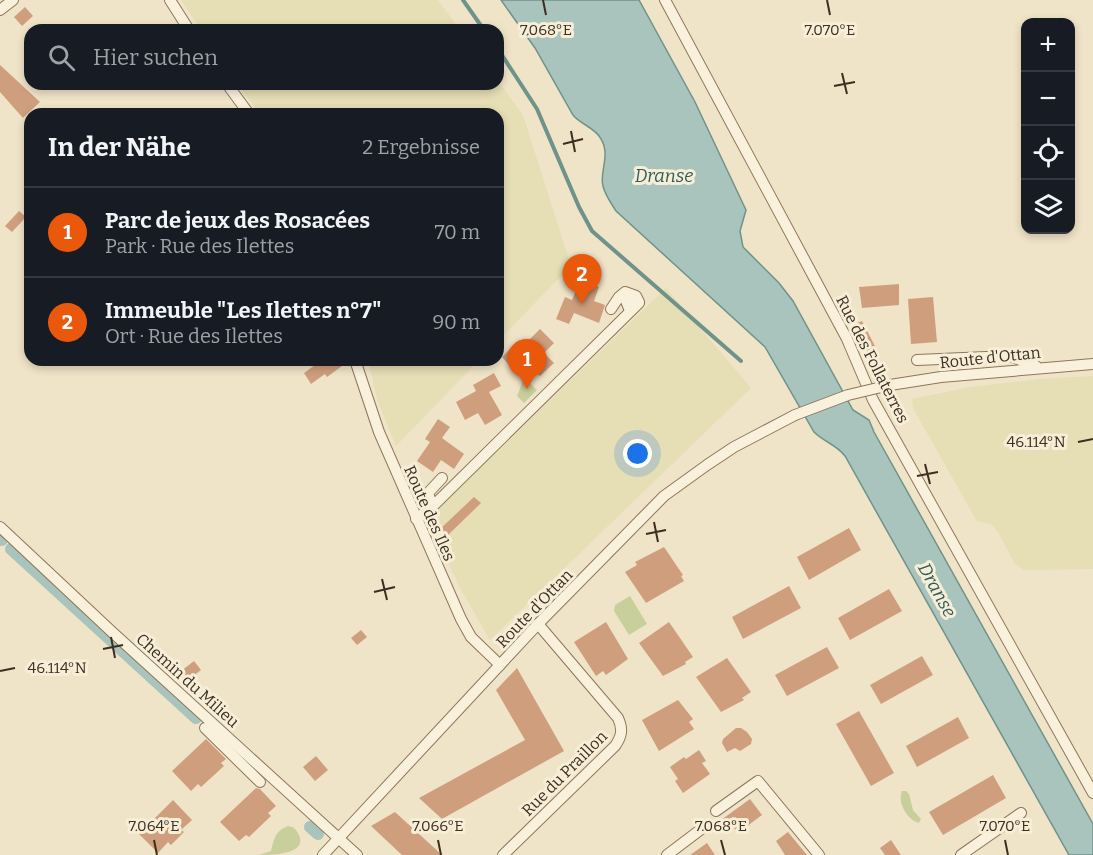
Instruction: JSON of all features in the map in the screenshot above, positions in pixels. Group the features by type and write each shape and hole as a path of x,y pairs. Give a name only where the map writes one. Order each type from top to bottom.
{"street":[{"path":"0,10 13,0"},
{"path":"170,0 185,24"},
{"name":"Rue des Follaterres","path":"665,0 848,339 873,400 1093,793"},
{"path":"231,90 245,108"},
{"path":"416,519 422,516 630,311 626,301 639,303 636,296 625,292 611,309"},
{"path":"917,360 1010,356 1039,367"},
{"name":"Route d'Ottan","path":"323,855 538,624 664,496 707,465 795,415 848,395 890,384 1039,367 1093,364"},
{"name":"Route des Iles","path":"358,366 372,417 466,629 481,649 500,665"},
{"path":"434,504 428,493 442,478"},
{"name":"Chemin du Milieu","path":"0,527 357,855"},
{"name":"Rue du Praillon","path":"503,855 615,746 621,734 618,718 538,624"},
{"path":"204,728 260,782"},
{"path":"716,811 758,781 819,855"},
{"path":"961,855 1020,813"},
{"path":"667,855 700,831"}],"shaded area":[{"path":"181,0 438,0 456,24 197,24"},
{"path":"504,89 523,115 571,266 504,335 504,108 255,108 242,90"},
{"path":"666,288 751,388 490,640 460,588 429,517"},
{"path":"369,366 473,366 396,446 377,399"},
{"path":"1093,376 1093,569 1024,570 1015,564 998,532 991,524 977,521 975,518 913,408 912,399 970,387"}],"green space":[{"path":"524,378 537,390 524,403 517,396"},
{"path":"630,596 647,624 629,635 614,611 615,605"},
{"path":"902,791 909,794 913,810 921,819 919,823 904,810 901,800"},
{"path":"288,826 295,829 299,835 298,847 287,852 259,855 271,851 278,833"}],"water":[{"name":"Dranse","path":"501,0 639,0 695,102 746,210 740,231 743,247 779,283 793,301 853,410 869,420 1093,824 1093,855 1069,855 845,456 814,432 765,347 616,211 603,186 605,151 599,135 573,115 535,48"}],"building":[{"path":"25,7 33,16 22,26 14,17"},
{"path":"0,65 24,87 24,90 27,90 40,102 34,108 24,108 23,118 0,92"},
{"path":"19,211 24,215 24,219 12,232 5,226"},
{"path":"581,279 599,287 594,301 605,305 599,323 574,313 569,324 556,319 565,297 572,300"},
{"path":"899,284 899,305 862,308 859,287"},
{"path":"933,297 937,342 911,344 908,299"},
{"path":"862,321 878,352 870,357 853,325"},
{"path":"540,329 554,343 544,353 554,363 540,376 521,357 511,367 504,359 504,355 519,340 524,345"},
{"path":"314,366 342,366 327,377 325,374 311,384 304,373"},
{"path":"494,373 501,386 489,392 502,415 485,425 478,413 465,420 456,402 476,391 473,385"},
{"path":"438,419 450,427 442,438 464,454 454,469 441,460 433,472 417,461 430,442 425,439"},
{"path":"474,497 481,503 446,537 439,530"},
{"path":"849,528 861,550 809,580 797,557"},
{"path":"664,547 683,575 681,576 684,581 646,603 625,572 637,565 635,562"},
{"path":"789,586 801,608 743,639 732,617"},
{"path":"889,589 902,611 850,640 838,618"},
{"path":"606,622 628,659 606,675 603,671 596,676 574,642"},
{"path":"669,622 693,657 685,662 686,664 663,676 639,643"},
{"path":"361,630 367,637 357,645 351,638"},
{"path":"827,647 839,668 787,696 775,675"},
{"path":"922,656 933,675 881,704 870,685"},
{"path":"727,658 751,692 742,698 744,700 721,712 696,677"},
{"path":"194,661 201,670 188,680 181,671"},
{"path":"517,668 564,751 442,819 419,798 525,740 496,690"},
{"path":"678,700 693,719 689,722 694,729 659,751 642,720"},
{"path":"859,711 894,773 871,786 836,724"},
{"path":"958,717 969,738 917,767 906,746"},
{"path":"736,728 747,732 752,739 751,744 740,751 735,748 727,752 722,743 723,739"},
{"path":"206,739 226,759 221,763 224,766 201,787 198,784 191,791 172,771"},
{"path":"699,750 706,761 702,763 710,774 683,793 670,767"},
{"path":"316,756 328,770 315,781 303,767"},
{"path":"993,775 1006,798 943,835 929,812"},
{"path":"256,788 260,789 276,806 268,813 271,816 249,837 246,835 239,841 220,822"},
{"path":"750,799 762,815 738,833 732,825 728,829 721,820"},
{"path":"173,800 192,820 181,830 184,832 171,845 168,842 158,853 139,834"},
{"path":"395,812 442,855 402,855 371,826"},
{"path":"788,832 807,855 785,855 776,841"},
{"path":"891,840 901,855 885,855 880,848"},
{"path":"707,843 715,855 690,855"}],"waterway":[{"path":"463,0 480,24"},
{"path":"504,58 537,109 579,207 592,231 741,361"},
{"path":"11,549 196,718"},
{"path":"310,827 318,834"}],"place":[{"name":"Immeuble \"Les Ilettes n°7\"","path":"582,304"},
{"name":"Parc de jeux des Rosacées","path":"527,389"}]}
